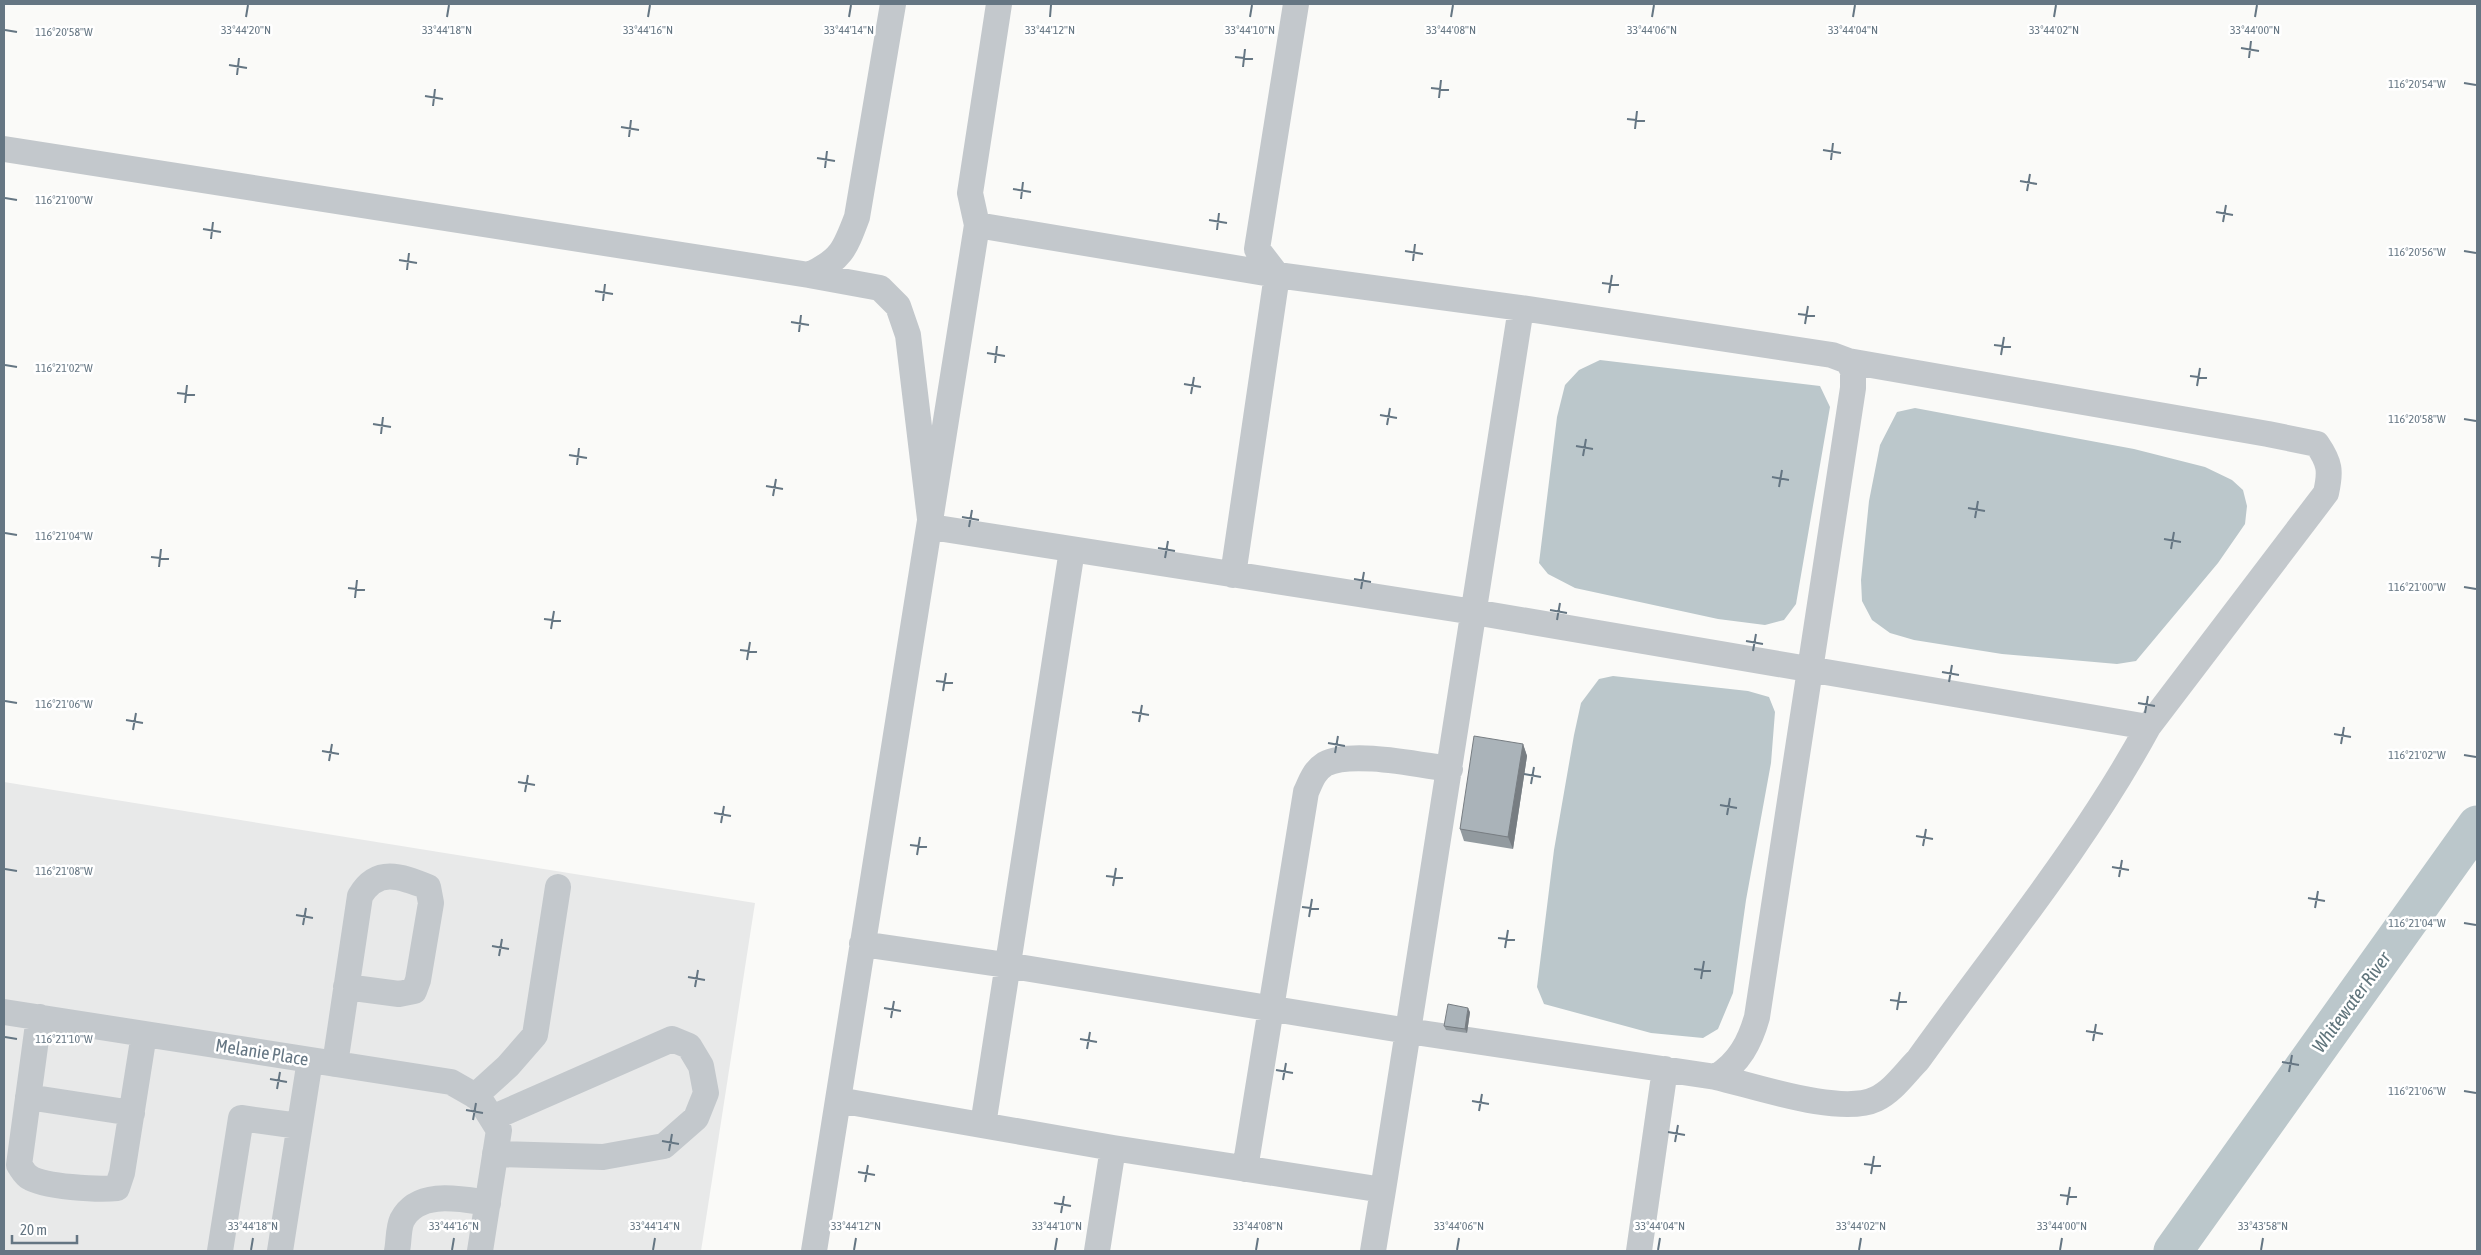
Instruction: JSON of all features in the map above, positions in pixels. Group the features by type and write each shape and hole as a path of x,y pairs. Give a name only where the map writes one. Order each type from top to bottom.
{"street":[{"path":"808,275 827,267 845,249 857,217 893,4"},
{"path":"814,1251 862,944 931,527 977,225 970,193 999,4"},
{"path":"1233,575 1277,275 1257,249 1296,4"},
{"path":"4,149 808,275 880,288 898,306 908,334 931,527"},
{"path":"862,944 1006,965 1408,1032 1716,1077 1826,1103 1860,1104 1877,1099 1892,1088 1918,1060 2066,858 2128,764 2148,727 2326,493 2330,477 2328,459 2317,444 2258,432 1848,361 1832,355 1521,308 1277,275 977,225"},
{"path":"1373,1251 1521,308"},
{"path":"1716,1077 1726,1070 1750,1040 1757,1017 1853,388 1853,370 1848,361"},
{"path":"931,527 1474,612 2148,727"},
{"path":"983,1125 1006,965 1072,550"},
{"path":"1245,1168 1306,792 1314,774 1324,765 1341,758 1368,758 1450,769"},
{"path":"280,1251 299,1126 346,988 360,896 368,884 379,876 409,880 428,887 431,903 418,980 414,991 399,994 346,988"},
{"path":"475,1096 508,1066 535,1035 558,887"},
{"name":"Melanie Place","path":"4,1012 451,1082 479,1098 495,1134"},
{"path":"39,1017 19,1165 29,1177 47,1183 100,1190 117,1188 122,1173 144,1034"},
{"path":"672,1039 689,1046 701,1066 706,1092 696,1118 664,1146 603,1157 495,1134 672,1039"},
{"path":"1639,1251 1665,1069"},
{"path":"28,1097 132,1113"},
{"path":"838,1100 1113,1148 1383,1190"},
{"path":"220,1251 241,1118 299,1126"},
{"path":"480,1251 488,1203 495,1134"},
{"path":"1097,1251 1113,1148"},
{"path":"397,1251 401,1222 410,1209 427,1201 446,1197 488,1203"}],"shaded area":[{"path":"1600,360 1820,386 1830,407 1796,604 1784,620 1765,625 1718,619 1575,588 1548,574 1539,563 1557,417 1565,385 1579,370"},
{"path":"1915,408 2134,449 2205,467 2232,480 2243,490 2247,506 2245,524 2218,563 2136,661 2117,664 2002,654 1914,640 1890,633 1872,620 1862,601 1861,580 1869,501 1880,445 1897,412"},
{"path":"1613,676 1748,691 1769,697 1775,712 1771,763 1746,900 1733,993 1718,1029 1703,1038 1651,1033 1544,1004 1537,987 1554,850 1581,703 1599,679"},
{"path":"4,782 755,903 701,1251 4,1251"}],"building":[{"path":"1474,736 1523,744 1508,837 1460,829"},
{"path":"1448,1004 1468,1008 1465,1029 1444,1026"}],"waterway":[{"name":"Whitewater River","path":"2173,1251 2477,825"}]}
